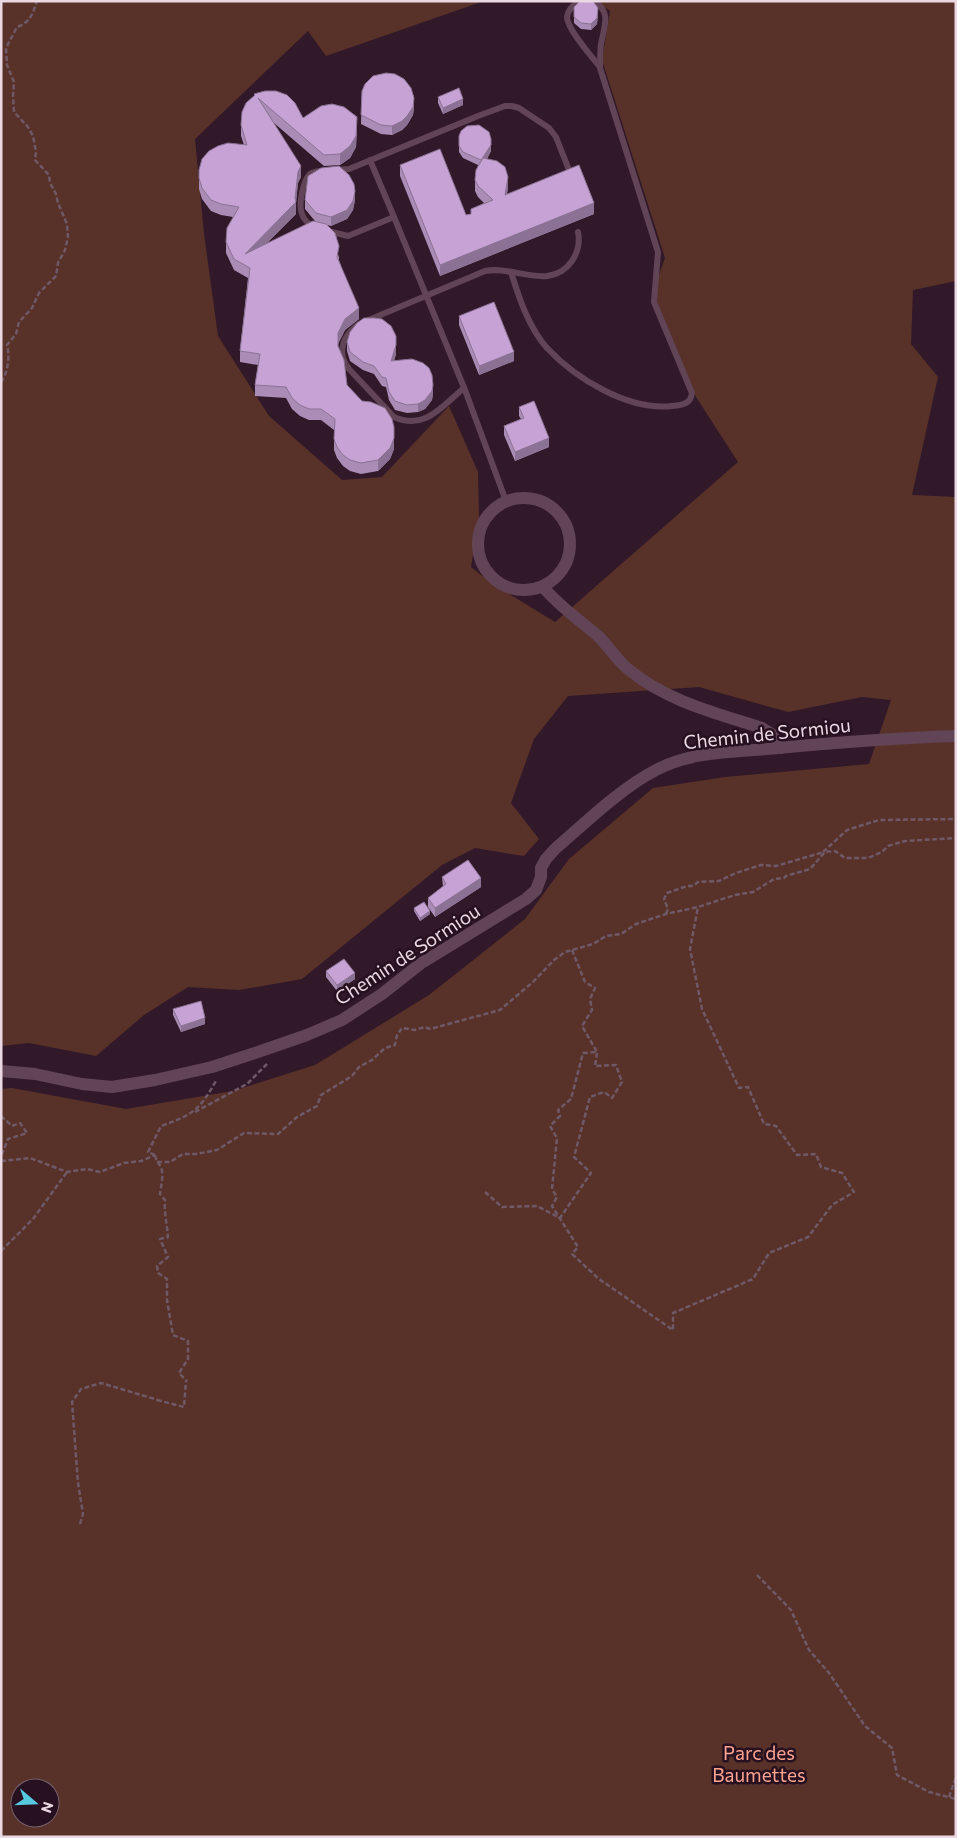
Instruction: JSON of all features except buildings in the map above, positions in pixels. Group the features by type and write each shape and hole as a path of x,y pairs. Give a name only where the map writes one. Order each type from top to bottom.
{"street":[{"path":"518,498 542,500 561,515 567,525 571,549 568,561 558,576 544,587 517,590 504,586 493,579 484,569 479,556 480,530 490,513 506,501 518,498"},
{"path":"544,587 560,606 596,634 627,668 643,680 680,700 762,728 773,736 781,748"},
{"name":"Chemin de Sormiou","path":"1,1071 29,1073 82,1084 112,1086 155,1080 227,1062 307,1035 342,1020 382,994 420,964 534,894 539,885 541,868 546,859 618,796 647,775 682,759 781,748 914,737 956,736"}],"lane":[{"path":"511,272 527,313 542,342 561,362 580,377 600,389 642,405 669,407 682,405 690,400 692,393 654,302 658,252 600,68 576,36 568,21 567,17 570,8 579,1"},
{"path":"594,1 600,6 606,17 600,68"},
{"path":"394,217 348,236 314,227 305,221 300,210 303,184 309,174 314,172 348,169 504,106 519,108 548,128 556,137 571,175"},
{"path":"370,160 464,388 506,501"},
{"path":"464,388 428,418 414,422 403,421 394,417 344,363 342,349 347,334 358,324 485,271 493,270 547,277 560,272 568,266 576,254 579,238 578,232"}],"path":[{"path":"1,382 6,374 9,351 7,345 16,334 19,322 32,308 40,293 56,276 58,263 65,250 68,237 66,224 56,194 50,183 49,175 35,160 36,152 33,136 28,127 14,112 12,96 14,82 7,65 6,48 17,27 25,25 32,16 37,1"},
{"path":"157,1162 170,1162 183,1154 196,1154 217,1150 244,1133 278,1134 297,1117 317,1106 321,1095 352,1076 359,1067 372,1060 385,1048 395,1045 397,1035 402,1028 415,1030 424,1027 430,1029 500,1010 538,978 564,952 593,944 606,936 621,934 636,924 666,914 698,907 735,895 754,892 774,879 784,878 810,869 824,852 847,830 879,820 956,819"},
{"path":"666,914 668,908 664,899 667,893 687,886 693,886 698,882 719,881 761,865 776,866 824,852 835,851 845,858 868,858 882,852 888,846 906,841 956,838"},
{"path":"572,950 585,982 594,988 590,1000 592,1010 582,1026 597,1052 582,1053 571,1099 558,1110 560,1116 550,1126 557,1138 552,1189 557,1197 552,1206 578,1247 572,1254 600,1279 673,1330 673,1313 754,1279 769,1253 808,1238 832,1205 854,1192 842,1173 821,1167 816,1154 797,1154 776,1126 764,1124 748,1087 739,1088 702,1009 690,949 698,907"},
{"path":"560,1218 591,1173 574,1158 590,1097 604,1092 612,1098 622,1082 616,1065 595,1066 597,1053"},
{"path":"189,1114 247,1084 273,1058"},
{"path":"155,1155 148,1152 161,1126 186,1118 204,1102 227,1062"},
{"path":"1,1116 12,1126 20,1123 26,1133 8,1139 1,1157"},
{"path":"80,1524 83,1514 78,1483 72,1402 81,1389 101,1383 184,1407 186,1381 179,1374 188,1359 188,1341 173,1335 167,1300 168,1279 158,1272 158,1266 168,1257 160,1239 168,1237 164,1215 165,1200 160,1194 162,1169 155,1155"},
{"path":"1,1161 30,1158 66,1172 87,1169 100,1172 124,1163 141,1161 155,1155"},
{"path":"1,1252 33,1219 66,1172"},
{"path":"485,1192 502,1207 537,1206 560,1218"},
{"path":"757,1575 791,1610 810,1650 829,1673 865,1726 892,1748 897,1775 929,1792 956,1799"},
{"path":"949,1797 956,1778"}],"green space":[{"name":"Parc des Baumettes","path":"1,1 484,1 326,56 308,31 195,139 204,234 218,336 269,416 342,480 382,477 449,406 478,472 479,517 471,567 491,583 555,622 738,462 696,397 653,292 665,258 602,60 610,11 596,1 956,1 956,281 913,290 911,344 938,377 912,495 956,497 956,1837 1,1837 1,1089 12,1088 126,1109 233,1091 315,1065 429,995 525,919 569,859 653,788 725,777 869,764 891,700 862,697 788,712 699,687 568,696 534,739 511,803 539,839 524,856 475,848 442,865 302,979 239,990 188,987 144,1015 96,1056 29,1043 1,1046"}]}
